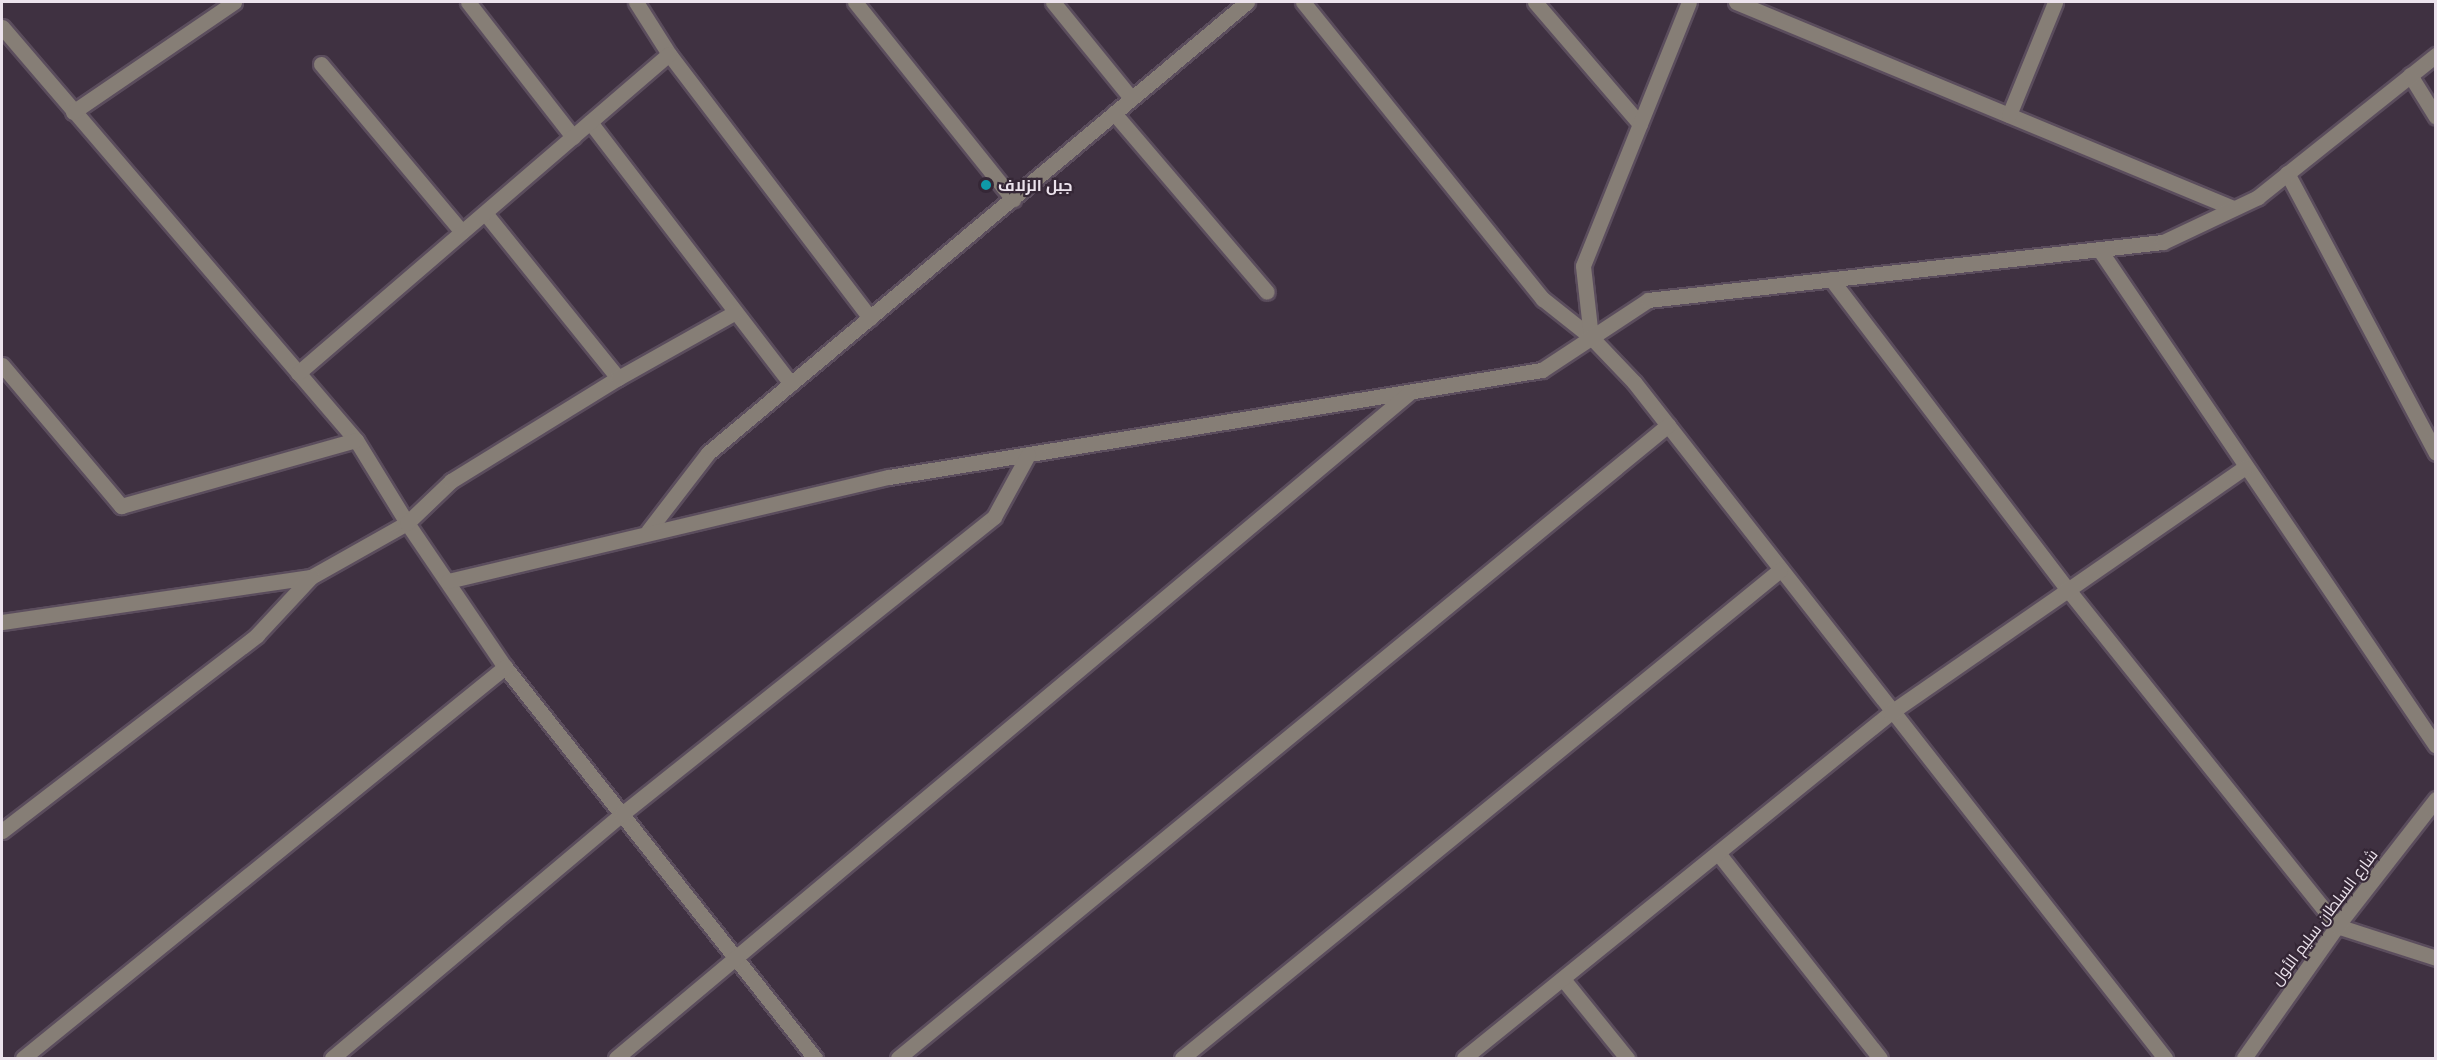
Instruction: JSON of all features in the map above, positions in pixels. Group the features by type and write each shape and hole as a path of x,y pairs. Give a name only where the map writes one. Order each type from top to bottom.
{"street":[{"path":"73,112 234,2"},
{"path":"468,2 573,137"},
{"path":"636,2 669,54 870,318"},
{"path":"855,2 1012,199"},
{"path":"1053,2 1131,98"},
{"path":"648,531 708,453 1247,2"},
{"path":"1303,2 1543,299 1591,337 1634,382 1890,713 2164,1059"},
{"path":"1535,2 1640,123"},
{"path":"1591,337 1583,266 1689,2"},
{"path":"1736,2 2233,208"},
{"path":"2009,116 2055,2"},
{"path":"2,27 356,440 407,523 505,667 815,1059"},
{"path":"298,373 669,54"},
{"path":"448,581 648,531 889,477 1542,370 1648,300 2163,242 2258,197 2436,55"},
{"path":"321,64 462,232"},
{"path":"2410,75 2436,117"},
{"path":"1114,113 1267,292"},
{"path":"590,122 734,313 791,384"},
{"path":"2287,173 2436,453"},
{"path":"485,213 618,378"},
{"path":"2099,249 2244,468 2436,746"},
{"path":"1831,279 2070,591 2337,926 2436,958"},
{"path":"2,831 257,635 311,577 407,523 451,481 618,378 734,313"},
{"path":"2,365 121,506 356,440"},
{"path":"616,1059 1410,392"},
{"path":"898,1059 1668,425"},
{"path":"332,1059 622,814 993,517 1028,454"},
{"path":"1464,1059 1890,713 2070,591 2244,468"},
{"path":"1182,1059 1780,570"},
{"path":"2,622 311,577"},
{"path":"23,1059 505,667"},
{"name":"شارع السلطان سليم الأول","path":"2244,1059 2337,926 2436,800"},
{"path":"1718,853 1880,1059"},
{"path":"1563,979 1627,1059"}],"place":[{"name":"جبل الزلاف","path":"986,185"}]}
